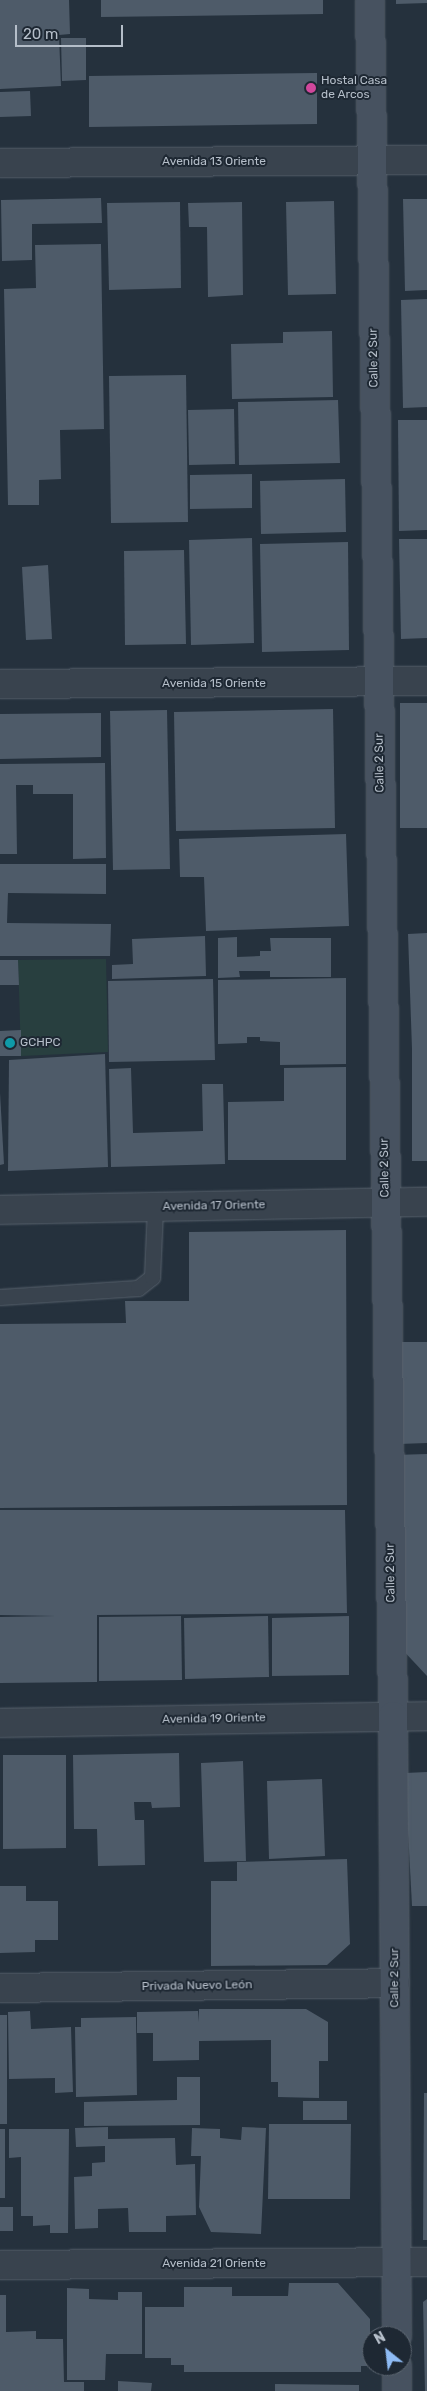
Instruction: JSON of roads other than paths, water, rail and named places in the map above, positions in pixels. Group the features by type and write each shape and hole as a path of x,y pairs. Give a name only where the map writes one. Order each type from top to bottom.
{"street":[{"name":"Calle 2 Sur","path":"370,0 393,1716 397,2326"},
{"name":"Avenida 13 Oriente","path":"0,163 427,160"},
{"name":"Avenida 15 Oriente","path":"0,684 427,681"},
{"name":"Avenida 17 Oriente","path":"0,1210 427,1202"},
{"name":"Avenida 19 Oriente","path":"0,1722 427,1716"},
{"name":"Privada Nuevo León","path":"0,1988 395,1983"},
{"name":"Avenida 21 Oriente","path":"0,2266 427,2262"},
{"path":"397,2376 397,2391"}],"lane":[{"path":"0,1297 138,1288 152,1277 155,1207"}],"place":[{"name":"Hostal Casa de Arcos","path":"311,88"},
{"name":"GCHPC","path":"10,1043"}]}
